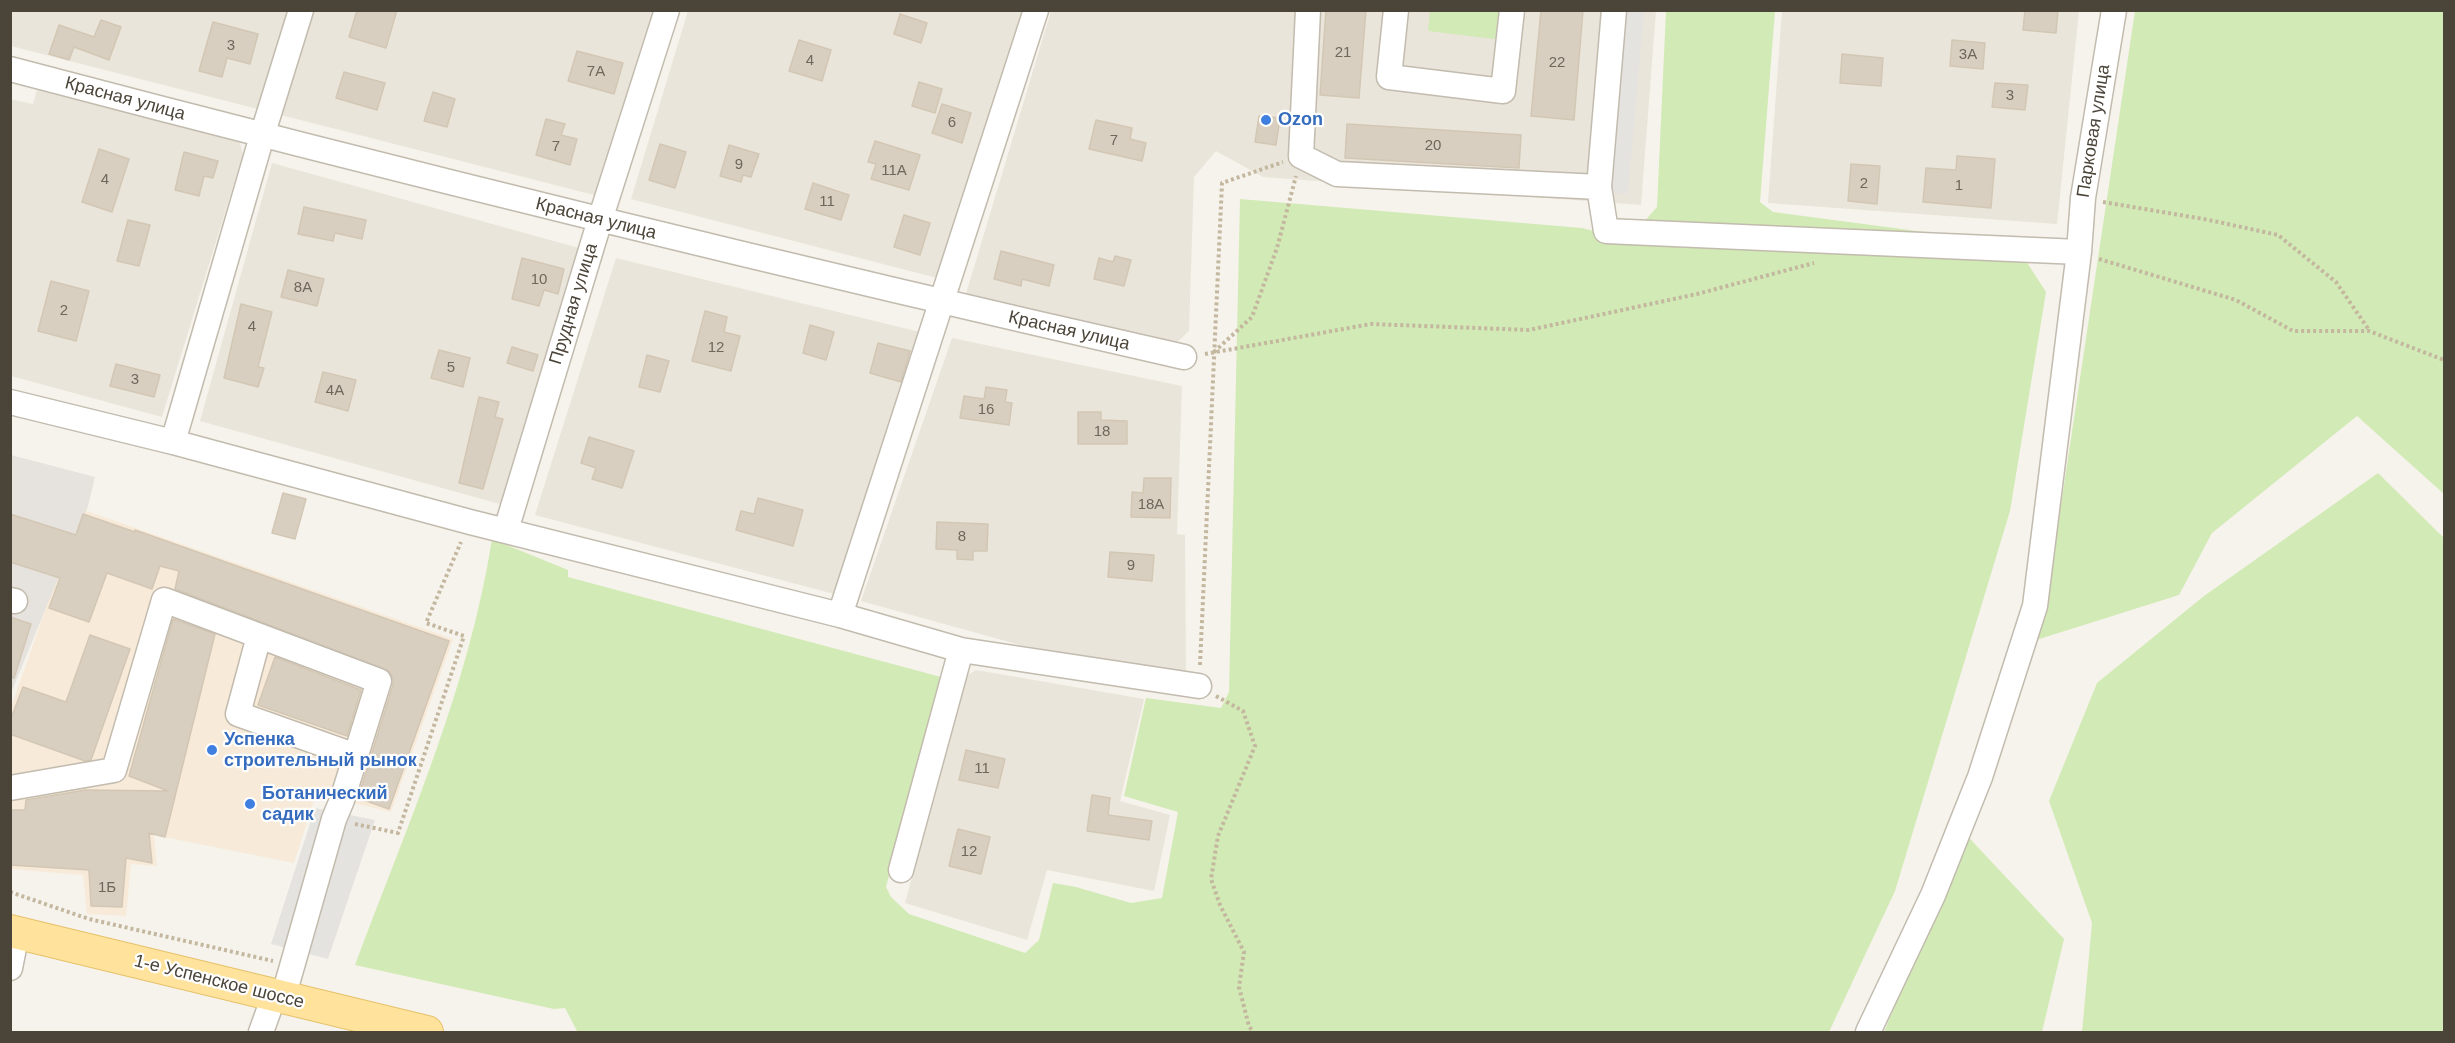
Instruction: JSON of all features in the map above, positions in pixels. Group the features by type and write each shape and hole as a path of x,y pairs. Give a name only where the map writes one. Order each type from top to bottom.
{"main road":[{"name":"1-е Успенское шоссе","path":"14,932 427,1032"}],"street":[{"path":"173,442 262,136 302,10"},
{"name":"Прудная улица","path":"506,530 600,220 667,10"},
{"path":"840,615 943,303 1036,10"},
{"path":"1308,10 1301,156 1337,174 1599,187"},
{"path":"1396,10 1389,77 1503,91 1512,10"},
{"path":"1614,10 1599,187 1606,231 2079,252"},
{"name":"Парковая улица","path":"1868,1032 1933,895 1976,788 2035,606 2079,252 2083,198 2114,10"},
{"name":"Красная улица","path":"10,69 262,136 600,220 943,303 1184,357"},
{"path":"10,402 173,442 470,522 840,615 961,650 1199,686"},
{"path":"10,789 114,770 164,600 379,681 334,819 292,965 261,1032"},
{"path":"260,636 238,714 356,756"},
{"path":"901,870 961,650"},
{"path":"10,968 14,932"}],"path":[{"path":"1214,353 1252,317 1277,248 1301,156"},
{"path":"1253,1032 1239,987 1244,952 1220,905 1211,879 1218,836 1255,746 1243,711 1199,686 1222,183 1301,156"},
{"path":"2083,198 2209,220 2278,236 2336,282 2369,331"},
{"path":"2079,252 2164,280 2236,300 2293,331 2369,331 2445,360"},
{"path":"1184,357 1371,324 1529,330 1697,294 1821,261"},
{"path":"334,819 398,833 464,636 426,623 470,522"},
{"path":"10,892 89,919 292,965"}],"shaded area":[{"path":"10,11 657,11 598,196 11,46"},
{"path":"688,11 1026,11 941,279 631,199"},
{"path":"1051,11 1656,11 1641,205 1263,177 1216,151 1194,177 1189,331 1173,346 965,297"},
{"path":"1626,11 1644,11 1628,194 1611,192"},
{"path":"1782,11 2079,11 2057,224 1768,203"},
{"path":"37,90 239,141 243,154 162,417 11,376 10,99 33,104"},
{"path":"272,163 579,248 500,504 200,421"},
{"path":"616,258 924,333 838,595 535,515"},
{"path":"952,338 1182,386 1177,534 1185,535 1186,675 1020,645 861,601"},
{"path":"11,455 95,477 88,506 11,693"},
{"name":"Успенка строительный рынок","path":"81,509 453,639 391,812 316,794 294,863 154,835 157,866 131,864 126,916 87,914 83,875 11,869 11,707"},
{"path":"976,670 1144,699 1120,801 1170,815 1154,891 1047,870 1027,940 905,903 965,677"},
{"path":"315,808 375,820 328,959 271,944"}],"green space":[{"path":"1430,11 1499,11 1495,39 1428,31"},
{"path":"1666,11 1775,11 1760,202 1773,212 2015,244 2046,292 2010,511 1895,891 1829,1032 584,1032 577,1031 565,1008 554,1009 355,965 415,808 452,702 482,594 492,539 568,570 568,577 941,677 886,887 891,897 909,914 1025,953 1039,940 1053,883 1076,887 1131,903 1162,898 1178,812 1124,796 1146,698 1221,708 1229,692 1240,199 1582,228 1628,240 1657,207"},
{"path":"2135,11 2444,11 2444,494 2357,416 2212,533 2179,595 2033,641 2054,552"},
{"path":"2378,473 2444,538 2444,1032 2082,1032 2092,923 2049,801 2097,683 2204,596"},
{"path":"1957,825 2064,939 2042,1032 1884,1032 1939,898"}],"building":[{"path":"357,10 397,10 386,48 349,37"},
{"path":"1326,10 1366,10 1359,98 1320,95"},
{"path":"1541,10 1583,10 1574,120 1531,116"},
{"path":"2025,10 2058,10 2056,33 2023,30"},
{"path":"900,14 927,23 921,43 894,34"},
{"path":"101,20 121,27 109,60 74,47 69,60 49,54 59,25 94,37"},
{"path":"213,22 258,34 250,64 227,58 222,77 199,71"},
{"path":"799,40 831,50 822,81 789,71"},
{"path":"1952,40 1985,43 1983,69 1950,66"},
{"path":"577,51 623,63 614,94 568,81"},
{"path":"1842,54 1883,58 1881,86 1840,83"},
{"path":"344,72 385,83 377,110 336,98"},
{"path":"919,82 942,89 935,113 912,106"},
{"path":"1995,83 2028,85 2025,110 1992,107"},
{"path":"433,92 455,99 447,127 424,121"},
{"path":"942,104 971,113 962,143 932,133"},
{"path":"1259,116 1280,118 1276,145 1255,142"},
{"path":"546,119 565,124 561,135 577,139 570,165 536,155"},
{"path":"1096,120 1132,128 1130,139 1146,143 1142,161 1089,149"},
{"path":"1347,124 1521,135 1519,168 1345,158"},
{"path":"875,141 920,155 909,190 871,179 876,164 868,162"},
{"path":"660,144 686,152 675,188 649,180"},
{"path":"729,145 759,154 751,177 743,175 741,182 720,176"},
{"path":"99,149 129,159 112,212 82,202"},
{"path":"184,152 218,161 213,178 204,176 199,196 175,190"},
{"path":"1957,156 1995,159 1991,208 1923,202 1926,168 1956,170"},
{"path":"1851,164 1880,166 1877,204 1848,201"},
{"path":"813,183 849,195 841,220 805,209"},
{"path":"304,207 366,220 362,239 335,233 333,241 298,234"},
{"path":"904,215 930,223 920,255 894,247"},
{"path":"128,220 150,225 139,266 117,261"},
{"path":"1001,251 1054,265 1049,286 1022,279 1021,286 994,279"},
{"path":"1115,256 1131,260 1124,286 1094,279 1099,258 1113,262"},
{"path":"522,258 564,269 558,294 544,290 539,306 512,299"},
{"path":"288,270 324,279 317,306 281,297"},
{"path":"51,281 89,291 76,341 38,331"},
{"path":"241,304 272,312 258,367 264,368 258,387 224,378"},
{"path":"705,311 727,317 724,332 740,336 731,371 692,361"},
{"path":"810,325 834,332 826,360 803,353"},
{"path":"878,343 910,351 901,382 870,373"},
{"path":"512,347 538,355 533,371 507,363"},
{"path":"439,350 470,358 463,387 431,378"},
{"path":"647,355 669,361 660,392 639,387"},
{"path":"116,364 160,375 154,397 110,386"},
{"path":"323,372 356,380 348,411 315,402"},
{"path":"986,387 1007,390 1005,402 1012,403 1009,425 960,418 964,396 984,399"},
{"path":"479,397 499,402 495,417 503,419 483,489 459,483"},
{"path":"1078,412 1101,412 1101,420 1127,421 1127,444 1078,444"},
{"path":"589,437 634,451 622,488 592,479 596,468 581,463"},
{"path":"1144,478 1171,478 1170,518 1131,517 1132,492 1143,493"},
{"path":"283,493 306,499 295,539 272,533"},
{"path":"758,498 803,510 793,546 736,530 741,511 754,514"},
{"path":"10,514 76,535 83,514 135,532 135,530 449,641 389,809 358,798 393,685 393,678 389,671 175,589 179,571 160,566 152,589 107,573 89,622 49,608 60,578 10,562"},
{"path":"937,522 988,524 987,551 973,551 973,560 957,559 957,550 936,549"},
{"path":"1110,552 1154,555 1152,581 1108,577"},
{"path":"10,617 31,624 14,678 10,677"},
{"path":"173,619 215,634 165,837 149,833 152,863 126,858 122,907 91,906 89,870 10,865 10,810 25,810 26,800 85,790 168,791 129,776"},
{"path":"90,635 130,649 91,760 85,761 10,734 10,721 23,687 66,702"},
{"path":"275,657 361,690 347,736 258,705"},
{"path":"966,750 1005,759 998,788 959,780"},
{"path":"1092,795 1110,798 1108,815 1152,821 1149,840 1087,831"},
{"path":"958,829 990,837 981,874 949,866"}],"place":[{"name":"Ozon","path":"1266,120"},
{"name":"Успенка строительный рынок","path":"212,750"},
{"name":"Ботанический садик","path":"250,804"}]}
